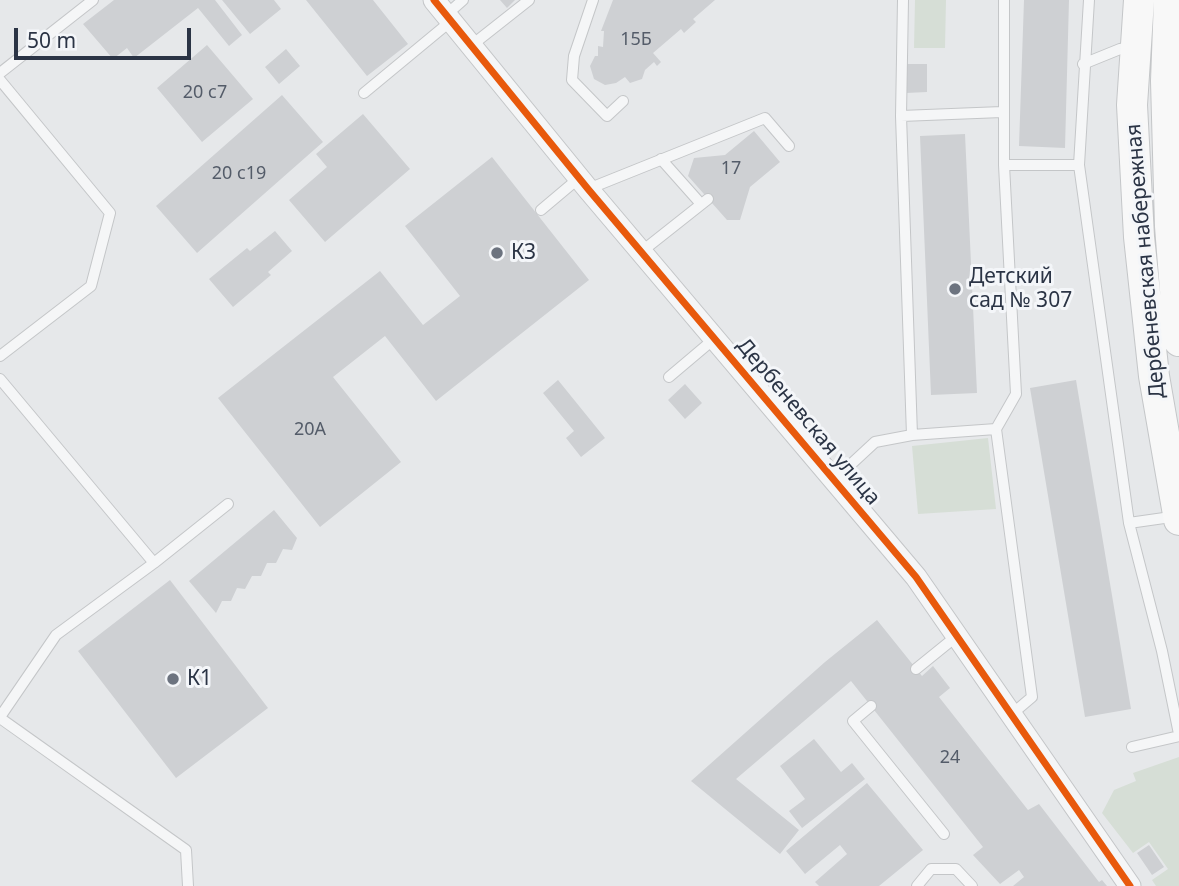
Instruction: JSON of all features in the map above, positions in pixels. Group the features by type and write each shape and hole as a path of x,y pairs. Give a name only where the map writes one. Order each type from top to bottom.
{"main road":[{"name":"Дербеневская набережная","path":"1139,0 1132,106 1146,309 1166,456 1179,518"},
{"name":"Дербеневская набережная","path":"1169,0 1167,107 1170,226 1179,341"}],"street":[{"name":"Дербеневская улица","path":"444,12 583,184 916,577 1130,886"}],"lane":[{"path":"0,73 93,0"},
{"path":"364,93 444,12 463,0"},
{"path":"472,45 529,0"},
{"path":"593,0 574,56 572,79 607,116 623,101"},
{"path":"903,0 901,116 912,435"},
{"path":"1004,0 1002,112 1016,394 996,429 1032,698 1012,714"},
{"path":"1088,0 1079,165 1129,523 1162,652 1179,735 1132,747"},
{"path":"1083,64 1119,49 1134,47"},
{"path":"0,80 110,213 91,286 0,356"},
{"path":"901,116 1002,112"},
{"path":"541,210 583,184 661,159 765,118 789,146"},
{"path":"641,252 705,201 661,159"},
{"path":"1004,165 1079,165"},
{"path":"670,377 714,339"},
{"path":"0,379 154,563"},
{"path":"834,480 875,442 912,435 996,429"},
{"path":"188,886 186,850 0,717 56,635 228,504"},
{"path":"1129,523 1179,518"},
{"path":"916,668 958,635"},
{"path":"871,706 853,721 944,834"},
{"path":"917,886 931,869 956,869 972,886"}],"shaded area":[{"path":"915,0 946,0 945,48 914,48"},
{"path":"988,438 996,509 918,514 912,446"},
{"path":"1179,757 1179,886 1156,886 1152,880 1168,869 1149,842 1133,853 1102,813 1114,790 1136,781 1133,773"}],"building":[{"path":"114,0 215,0 242,35 229,46 198,8 134,58 127,48 113,59 83,24"},
{"path":"222,0 274,0 281,9 250,34"},
{"path":"306,0 373,0 408,44 367,76"},
{"path":"500,0 515,0 507,8"},
{"path":"613,0 715,0 693,19 696,22 684,33 681,29 653,53 661,62 657,66 654,62 645,70 642,79 630,83 625,77 616,83 605,85 594,79 590,66 595,56 598,56 598,46 603,47 604,31 601,31"},
{"path":"1024,0 1069,0 1065,148 1019,146"},
{"path":"207,45 253,99 202,142 157,88"},
{"path":"286,49 300,66 279,84 265,67"},
{"path":"906,64 927,64 927,92 906,93"},
{"path":"282,95 323,142 197,253 156,206"},
{"path":"363,114 410,169 325,242 289,200 327,167 316,154"},
{"path":"754,131 780,162 750,187 740,220 727,220 688,176 694,158 725,155"},
{"path":"965,134 977,393 931,395 920,136"},
{"path":"492,157 589,280 436,401 385,336 333,377 401,462 320,527 218,398 380,271 423,325 460,296 405,226"},
{"path":"275,231 292,251 268,272 271,275 233,307 209,279 247,248 250,251"},
{"path":"558,380 605,438 581,457 566,438 574,431 543,393"},
{"path":"1076,380 1131,709 1085,717 1030,388"},
{"path":"685,384 702,403 685,419 668,400"},
{"path":"274,510 297,538 292,550 283,549 276,563 267,563 261,576 252,576 245,589 237,588 231,601 222,601 216,613 189,581"},
{"name":"К1","path":"170,580 268,708 176,778 78,651"},
{"path":"877,620 922,676 933,666 950,688 939,697 1028,810 1039,804 1099,882 1102,880 1107,886 1013,886 1024,877 1019,870 1000,884 973,855 983,847 851,681 736,779 799,830 780,854 691,781 825,662"},
{"path":"814,739 841,772 852,763 865,779 802,828 789,811 805,799 780,766"},
{"path":"867,783 923,850 879,886 819,886 815,882 847,854 840,845 805,874 786,851"},
{"path":"1149,845 1164,867 1152,875 1137,853"}],"cycle path":[{"path":"434,0 588,189 916,577 1130,886"}],"place":[{"name":"К3","path":"497,253"},
{"name":"Детский сад № 307","path":"955,289"},
{"name":"К1","path":"173,679"}]}
